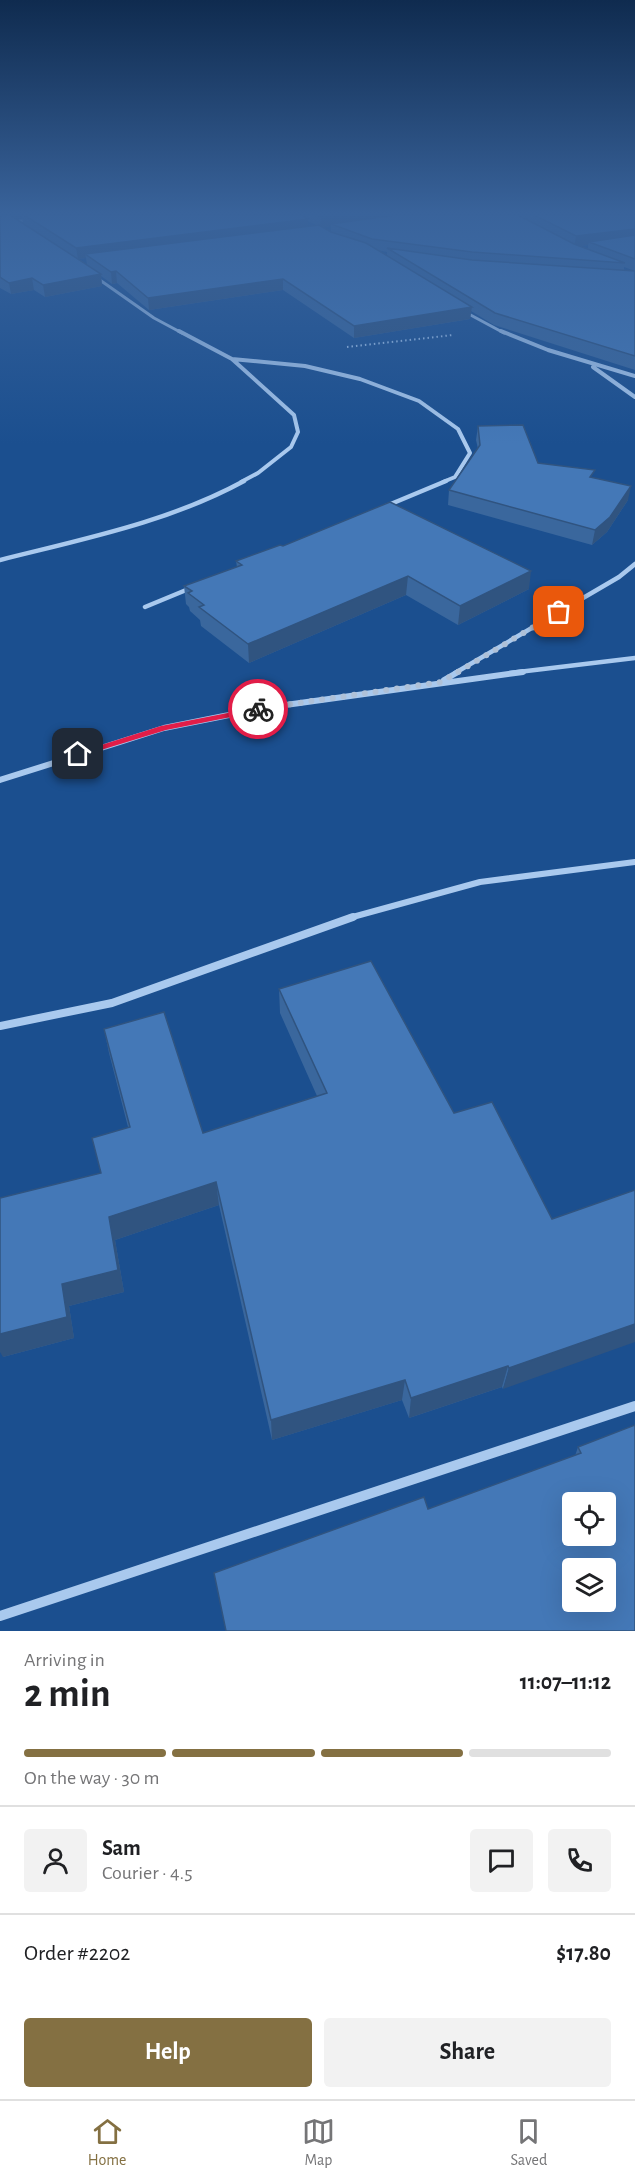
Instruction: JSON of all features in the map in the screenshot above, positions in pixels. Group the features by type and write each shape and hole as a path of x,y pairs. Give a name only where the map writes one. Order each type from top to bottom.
{"street":[{"path":"0,560 123,529 209,500 258,473 291,447 298,432 294,416 232,359 154,318 116,291"},
{"path":"456,306 495,331 588,363 635,376"},
{"path":"232,359 305,366 360,379 419,401 459,429 470,453 455,477 380,508"},
{"path":"588,363 635,397"},
{"path":"441,682 619,576 635,564"},
{"path":"145,607 198,585"},
{"path":"0,780 164,728 264,708 441,682 635,658"},
{"path":"0,1026 111,1003 365,912 480,882 635,862"},
{"path":"0,1616 635,1406"}],"path":[{"path":"346,347 495,331"}],"building":[{"path":"140,291 197,291 148,298"},
{"path":"301,291 446,291 472,307 354,326"},
{"path":"459,291 635,291 635,356 495,313"},
{"path":"523,425 538,463 595,470 590,477 631,486 610,517 595,530 449,490 480,445 478,426"},
{"path":"390,502 531,571 460,606 408,576 248,644 199,607 204,605 188,593 192,591 184,586 242,565 236,561 280,545 283,546"},
{"path":"371,961 454,1113 492,1102 552,1219 635,1190 635,1324 509,1368 508,1366 411,1398 405,1380 271,1420 216,1182 109,1217 118,1270 62,1284 67,1317 0,1334 0,1198 101,1173 92,1138 130,1127 104,1029 164,1012 203,1133 327,1093 279,989"},
{"path":"635,1425 635,1631 226,1631 214,1573 424,1497 428,1509 581,1453 578,1447"}],"way so far":[{"path":"258,709 441,682 559,612"}],"route":[{"path":"78,754 164,728 258,709"}]}
